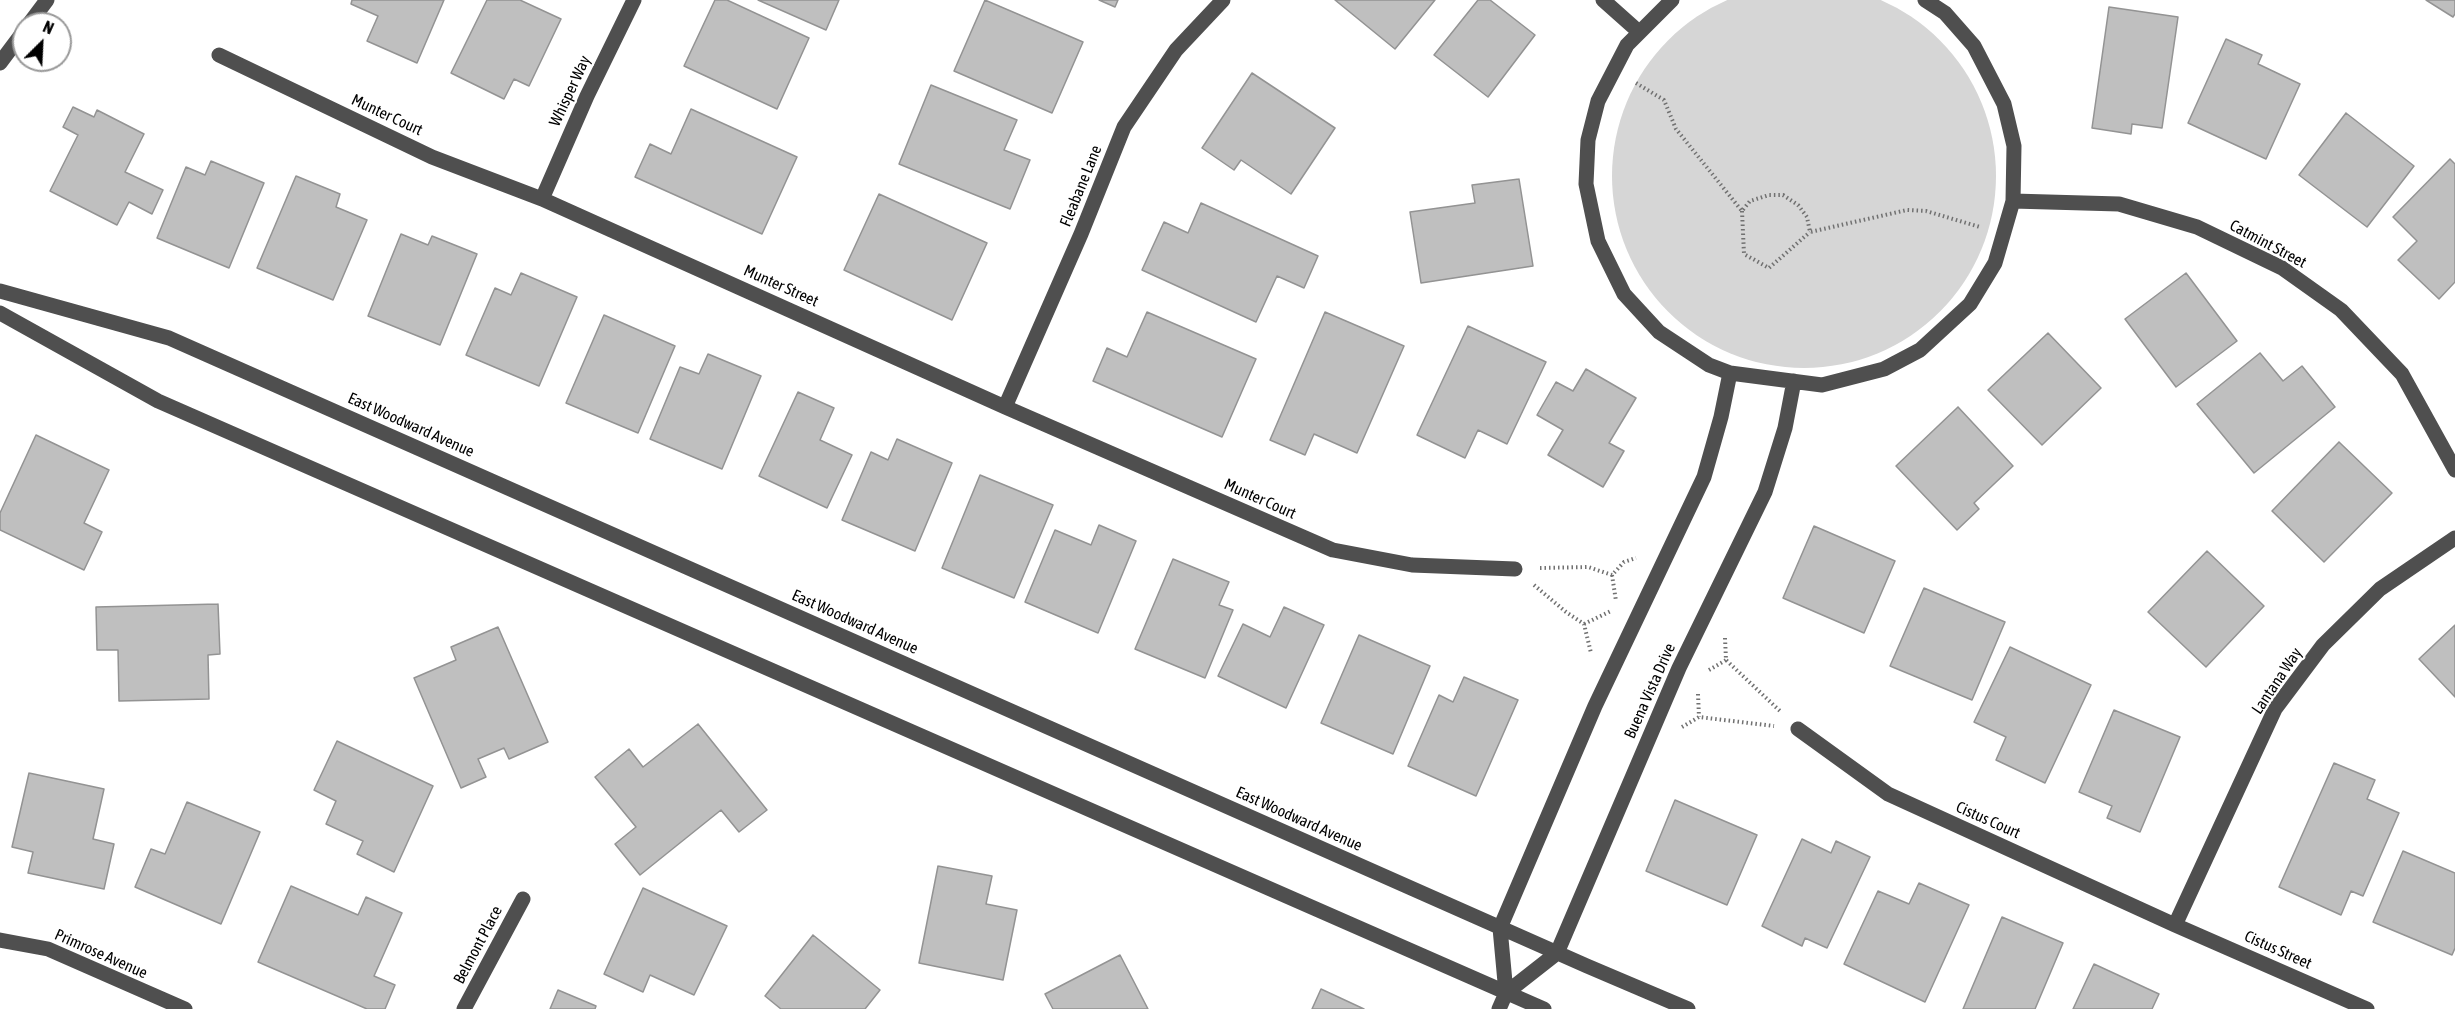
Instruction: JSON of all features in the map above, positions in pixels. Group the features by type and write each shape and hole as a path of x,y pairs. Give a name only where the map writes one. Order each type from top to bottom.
{"street":[{"name":"Whisper Way","path":"542,199 587,96 634,0"},
{"name":"Fleabane Lane","path":"1005,406 1081,234 1124,127 1176,50 1223,0"},
{"path":"1603,0 1640,32"},
{"path":"1672,0 1627,45 1598,100 1588,140 1586,184 1598,241 1624,294 1659,332 1709,365 1730,373 1822,385 1884,369 1920,350 1970,304 1995,264 2013,201 2014,146 2004,104 1974,45 1945,14 1925,0"},
{"path":"0,63 12,47"},
{"name":"Munter Court","path":"219,56 432,157 542,199"},
{"name":"Munter Street","path":"542,199 1005,406"},
{"name":"Catmint Street","path":"2013,201 2119,204 2198,227 2282,268 2341,310 2402,374 2455,470"},
{"name":"East Woodward Avenue","path":"0,291 169,338 1500,928 1688,1009"},
{"path":"0,313 158,401 1544,1009"},
{"name":"Buena Vista Drive","path":"1506,993 1500,928 1612,668 1704,477 1721,417 1730,373"},
{"name":"Buena Vista Drive","path":"1499,1009 1506,993 1557,953 1701,619 1765,492 1785,428 1794,381"},
{"name":"Munter Court","path":"1005,406 1333,550 1412,565 1515,569"},
{"name":"Lantana Way","path":"2175,925 2275,709 2323,645 2380,589 2455,538"},
{"name":"Cistus Court","path":"1798,729 1888,794 2175,925"},
{"name":"Belmont Place","path":"464,1009 524,899"},
{"name":"Cistus Street","path":"2175,925 2367,1009"},
{"name":"Primrose Avenue","path":"0,940 48,949 142,992 186,1009"}],"path":[{"path":"1613,70 1664,100 1676,129 1742,211 1744,254 1769,268 1810,232 1907,210 1926,211 2004,234"},
{"path":"1742,211 1750,201 1769,195 1784,195 1798,205 1807,217 1810,232"},
{"path":"1612,575 1624,562 1637,558 1660,567"},
{"path":"1515,569 1588,567 1612,575"},
{"path":"1515,569 1566,612 1584,624 1591,657 1612,668"},
{"path":"1612,575 1617,608"},
{"path":"1701,619 1725,636 1726,660 1798,729"},
{"path":"1653,727 1672,733 1699,717 1798,729"}],"shaded area":[{"path":"1804,-16 1841,-12 1877,-1 1911,17 1940,40 1963,69 1988,120 1996,176 1992,213 1981,249 1963,283 1940,312 1911,335 1860,360 1804,368 1767,364 1731,353 1697,335 1668,312 1645,283 1620,232 1612,176 1616,139 1627,103 1645,69 1668,40 1697,17 1748,-8"}],"building":[{"path":"352,0 444,0 417,63 367,41 378,16 351,4"},
{"path":"487,0 520,0 561,19 529,86 514,79 504,99 451,73"},
{"path":"715,0 727,0 809,38 777,109 684,66"},
{"path":"758,0 839,0 826,30"},
{"path":"985,0 1083,42 1052,113 954,71"},
{"path":"1099,0 1118,0 1115,7"},
{"path":"1335,0 1435,0 1395,49"},
{"path":"1478,0 1490,0 1535,35 1488,97 1434,55"},
{"path":"2426,0 2455,0 2455,14 2453,17"},
{"path":"2109,7 2178,17 2162,128 2132,124 2131,134 2092,128"},
{"path":"2226,39 2262,55 2258,64 2300,84 2266,159 2188,123"},
{"path":"1252,73 1335,128 1291,194 1241,160 1234,170 1202,148"},
{"path":"931,85 1017,120 1004,150 1030,160 1010,209 899,164"},
{"path":"73,107 94,117 97,110 144,134 125,172 163,190 152,214 129,202 117,225 50,191 78,135 63,127"},
{"path":"691,109 797,157 762,234 635,177 650,144 671,154"},
{"path":"2346,113 2414,166 2367,227 2299,175"},
{"path":"2450,159 2455,164 2455,282 2439,299 2398,260 2417,241 2393,217"},
{"path":"211,161 264,183 229,268 157,238 186,167 205,175"},
{"path":"296,176 340,194 336,207 367,220 333,300 257,268"},
{"path":"1519,179 1533,266 1421,283 1410,212 1475,203 1472,185"},
{"path":"879,194 987,243 952,320 844,270"},
{"path":"1201,203 1318,256 1304,288 1277,276 1256,322 1142,270 1164,222 1188,233"},
{"path":"401,234 428,245 432,236 477,254 440,345 368,316"},
{"path":"521,273 577,297 539,386 466,355 495,288 511,295"},
{"path":"2186,273 2237,341 2176,387 2125,319"},
{"path":"1147,312 1256,359 1222,437 1093,381 1107,348 1127,357"},
{"path":"1325,312 1404,346 1357,453 1314,434 1305,455 1270,440"},
{"path":"604,315 675,346 638,433 566,403"},
{"path":"1468,326 1546,362 1507,444 1478,430 1465,458 1417,435"},
{"path":"2048,333 2101,388 2042,445 1988,390"},
{"path":"2260,353 2283,381 2302,366 2335,407 2254,473 2197,404"},
{"path":"708,354 761,376 722,469 650,439 680,367 699,374"},
{"path":"1586,369 1636,398 1609,443 1624,451 1603,487 1548,455 1563,430 1537,415 1556,382 1573,391"},
{"path":"798,392 834,408 820,440 852,455 827,508 759,476"},
{"path":"1958,407 2013,466 1974,503 1979,509 1957,530 1896,466"},
{"path":"36,435 109,470 84,523 102,532 84,570 0,530 0,513"},
{"path":"897,439 952,463 915,551 842,520 871,452 888,460"},
{"path":"2339,442 2392,493 2324,562 2272,511"},
{"path":"980,475 1053,505 1014,598 942,568"},
{"path":"1099,525 1136,541 1098,633 1025,602 1055,530 1091,545"},
{"path":"1814,526 1895,561 1864,633 1783,598"},
{"path":"2207,551 2264,606 2206,667 2148,612"},
{"path":"1173,559 1229,582 1219,605 1233,610 1205,678 1135,649"},
{"path":"1924,588 2005,622 1972,700 1890,666"},
{"path":"218,604 220,654 208,655 209,699 119,701 118,650 97,650 96,607"},
{"path":"1284,607 1324,625 1286,708 1218,676 1243,624 1270,637"},
{"path":"2455,625 2455,697 2419,659"},
{"path":"498,627 548,742 509,759 504,748 478,759 486,777 461,788 414,678 456,660 451,647"},
{"path":"1359,635 1430,666 1393,754 1321,723"},
{"path":"2010,647 2091,685 2045,783 1996,760 2006,737 1974,722"},
{"path":"1464,677 1518,700 1476,796 1408,766 1439,695 1453,702"},
{"path":"2114,710 2180,737 2140,832 2107,818 2112,806 2079,792"},
{"path":"698,724 767,810 739,832 721,810 640,875 615,844 636,827 595,777 629,749 643,767"},
{"path":"337,741 433,786 394,872 357,854 363,841 326,824 336,801 314,790"},
{"path":"2334,763 2375,780 2367,799 2399,813 2363,896 2351,891 2341,915 2279,887"},
{"path":"29,773 104,789 93,839 114,844 104,889 28,873 33,852 12,847"},
{"path":"1675,800 1757,835 1727,905 1646,871"},
{"path":"187,802 260,832 221,924 135,887 151,849 165,854"},
{"path":"1802,839 1831,853 1836,841 1870,857 1827,948 1805,938 1802,946 1762,926"},
{"path":"2403,851 2455,873 2455,948 2452,955 2373,922"},
{"path":"938,866 992,876 986,904 1017,910 1003,980 919,963"},
{"path":"1919,883 1969,905 1925,1002 1844,964 1878,891 1909,904"},
{"path":"291,886 358,915 366,897 402,913 374,976 395,985 385,1009 367,1009 258,962"},
{"path":"643,888 727,926 694,995 650,975 643,992 604,974"},
{"path":"2002,917 2063,943 2035,1009 1963,1009"},
{"path":"813,935 880,990 865,1009 781,1009 765,996"},
{"path":"1120,955 1148,1009 1053,1009 1045,994"},
{"path":"2094,964 2159,994 2152,1009 2073,1009"},
{"path":"1321,989 1364,1009 1312,1009"},
{"path":"558,990 596,1006 595,1009 550,1009"}]}
